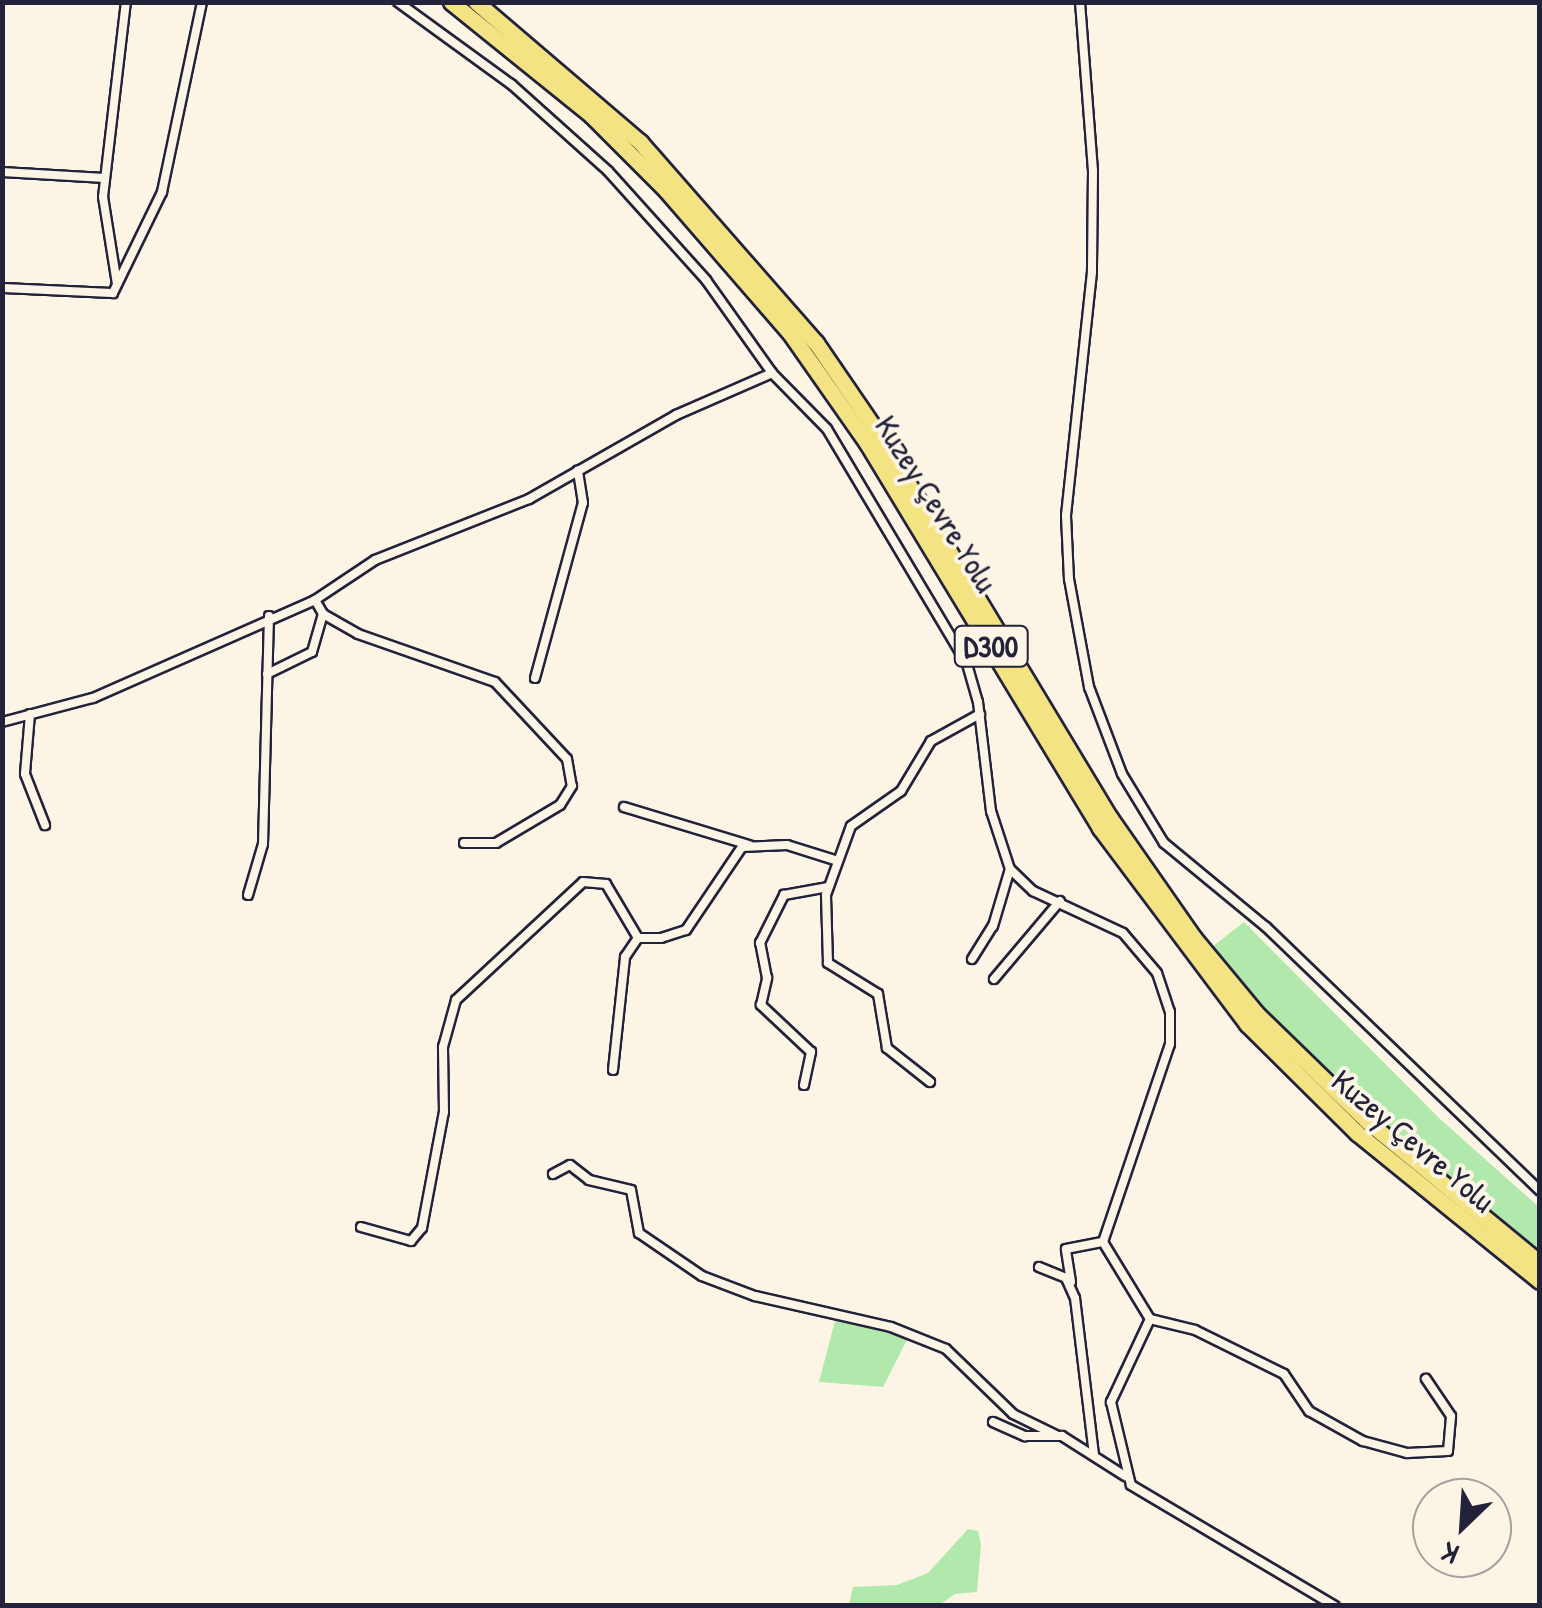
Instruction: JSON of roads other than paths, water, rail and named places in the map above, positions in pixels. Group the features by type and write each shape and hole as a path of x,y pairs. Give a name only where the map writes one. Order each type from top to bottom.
{"highway":[{"name":"Kuzey Çevre Yolu","path":"451,2 604,128 797,342 867,443 1100,828 1247,1024 1357,1133 1540,1281"},
{"name":"Kuzey Çevre Yolu","path":"476,2 652,155 816,343 877,432 1110,818 1236,988 1354,1110 1540,1263"}],"street":[{"path":"117,284 104,231 104,178 126,2"},
{"path":"2,288 112,294 162,192 202,2"},
{"path":"398,2 511,84 608,171 706,280 772,373 846,457 962,653 980,714 987,794 1010,869 1033,891 1060,901 1138,946 1162,984 1171,1018 1158,1091 1103,1242"},
{"path":"1080,2 1093,171 1092,254 1066,516 1069,579 1089,687 1122,774 1164,843 1266,926 1540,1191"},
{"path":"2,172 104,178"},
{"path":"2,722 94,698 269,616 315,600 386,555 507,508 676,415 772,373"},
{"path":"535,678 583,503 578,470"},
{"path":"315,600 323,614 358,634 487,676 567,759 572,786 560,805 496,843 464,844"},
{"path":"267,674 312,652 323,614"},
{"path":"248,895 263,844 269,616"},
{"path":"30,714 24,774 45,825"},
{"path":"930,1082 886,1048 878,994 828,963 828,887 851,826 901,791 930,740 980,714"},
{"path":"624,806 748,845 787,845 838,861"},
{"path":"614,1070 625,957 638,938 686,930 734,854 748,845"},
{"path":"972,959 993,926 1010,869"},
{"path":"362,1227 411,1240 422,1228 444,1112 442,1047 456,1000 587,880 606,884 638,938"},
{"path":"804,1085 811,1052 762,1008 767,978 760,943 784,895 828,887"},
{"path":"994,978 1060,901"},
{"path":"553,1174 570,1164 589,1180 630,1190 638,1202 636,1230 702,1276 773,1301 891,1326 946,1349 1013,1414 1094,1456 1125,1476 1148,1500 1335,1606"},
{"path":"1094,1456 1066,1250 1103,1242"},
{"path":"1103,1242 1150,1319 1195,1330 1284,1374 1308,1411 1349,1434 1392,1450 1441,1456 1452,1444 1453,1424 1426,1379"},
{"path":"1039,1268 1070,1282"},
{"path":"1125,1476 1111,1402 1150,1319"},
{"path":"993,1422 1025,1436 1056,1435"}]}
